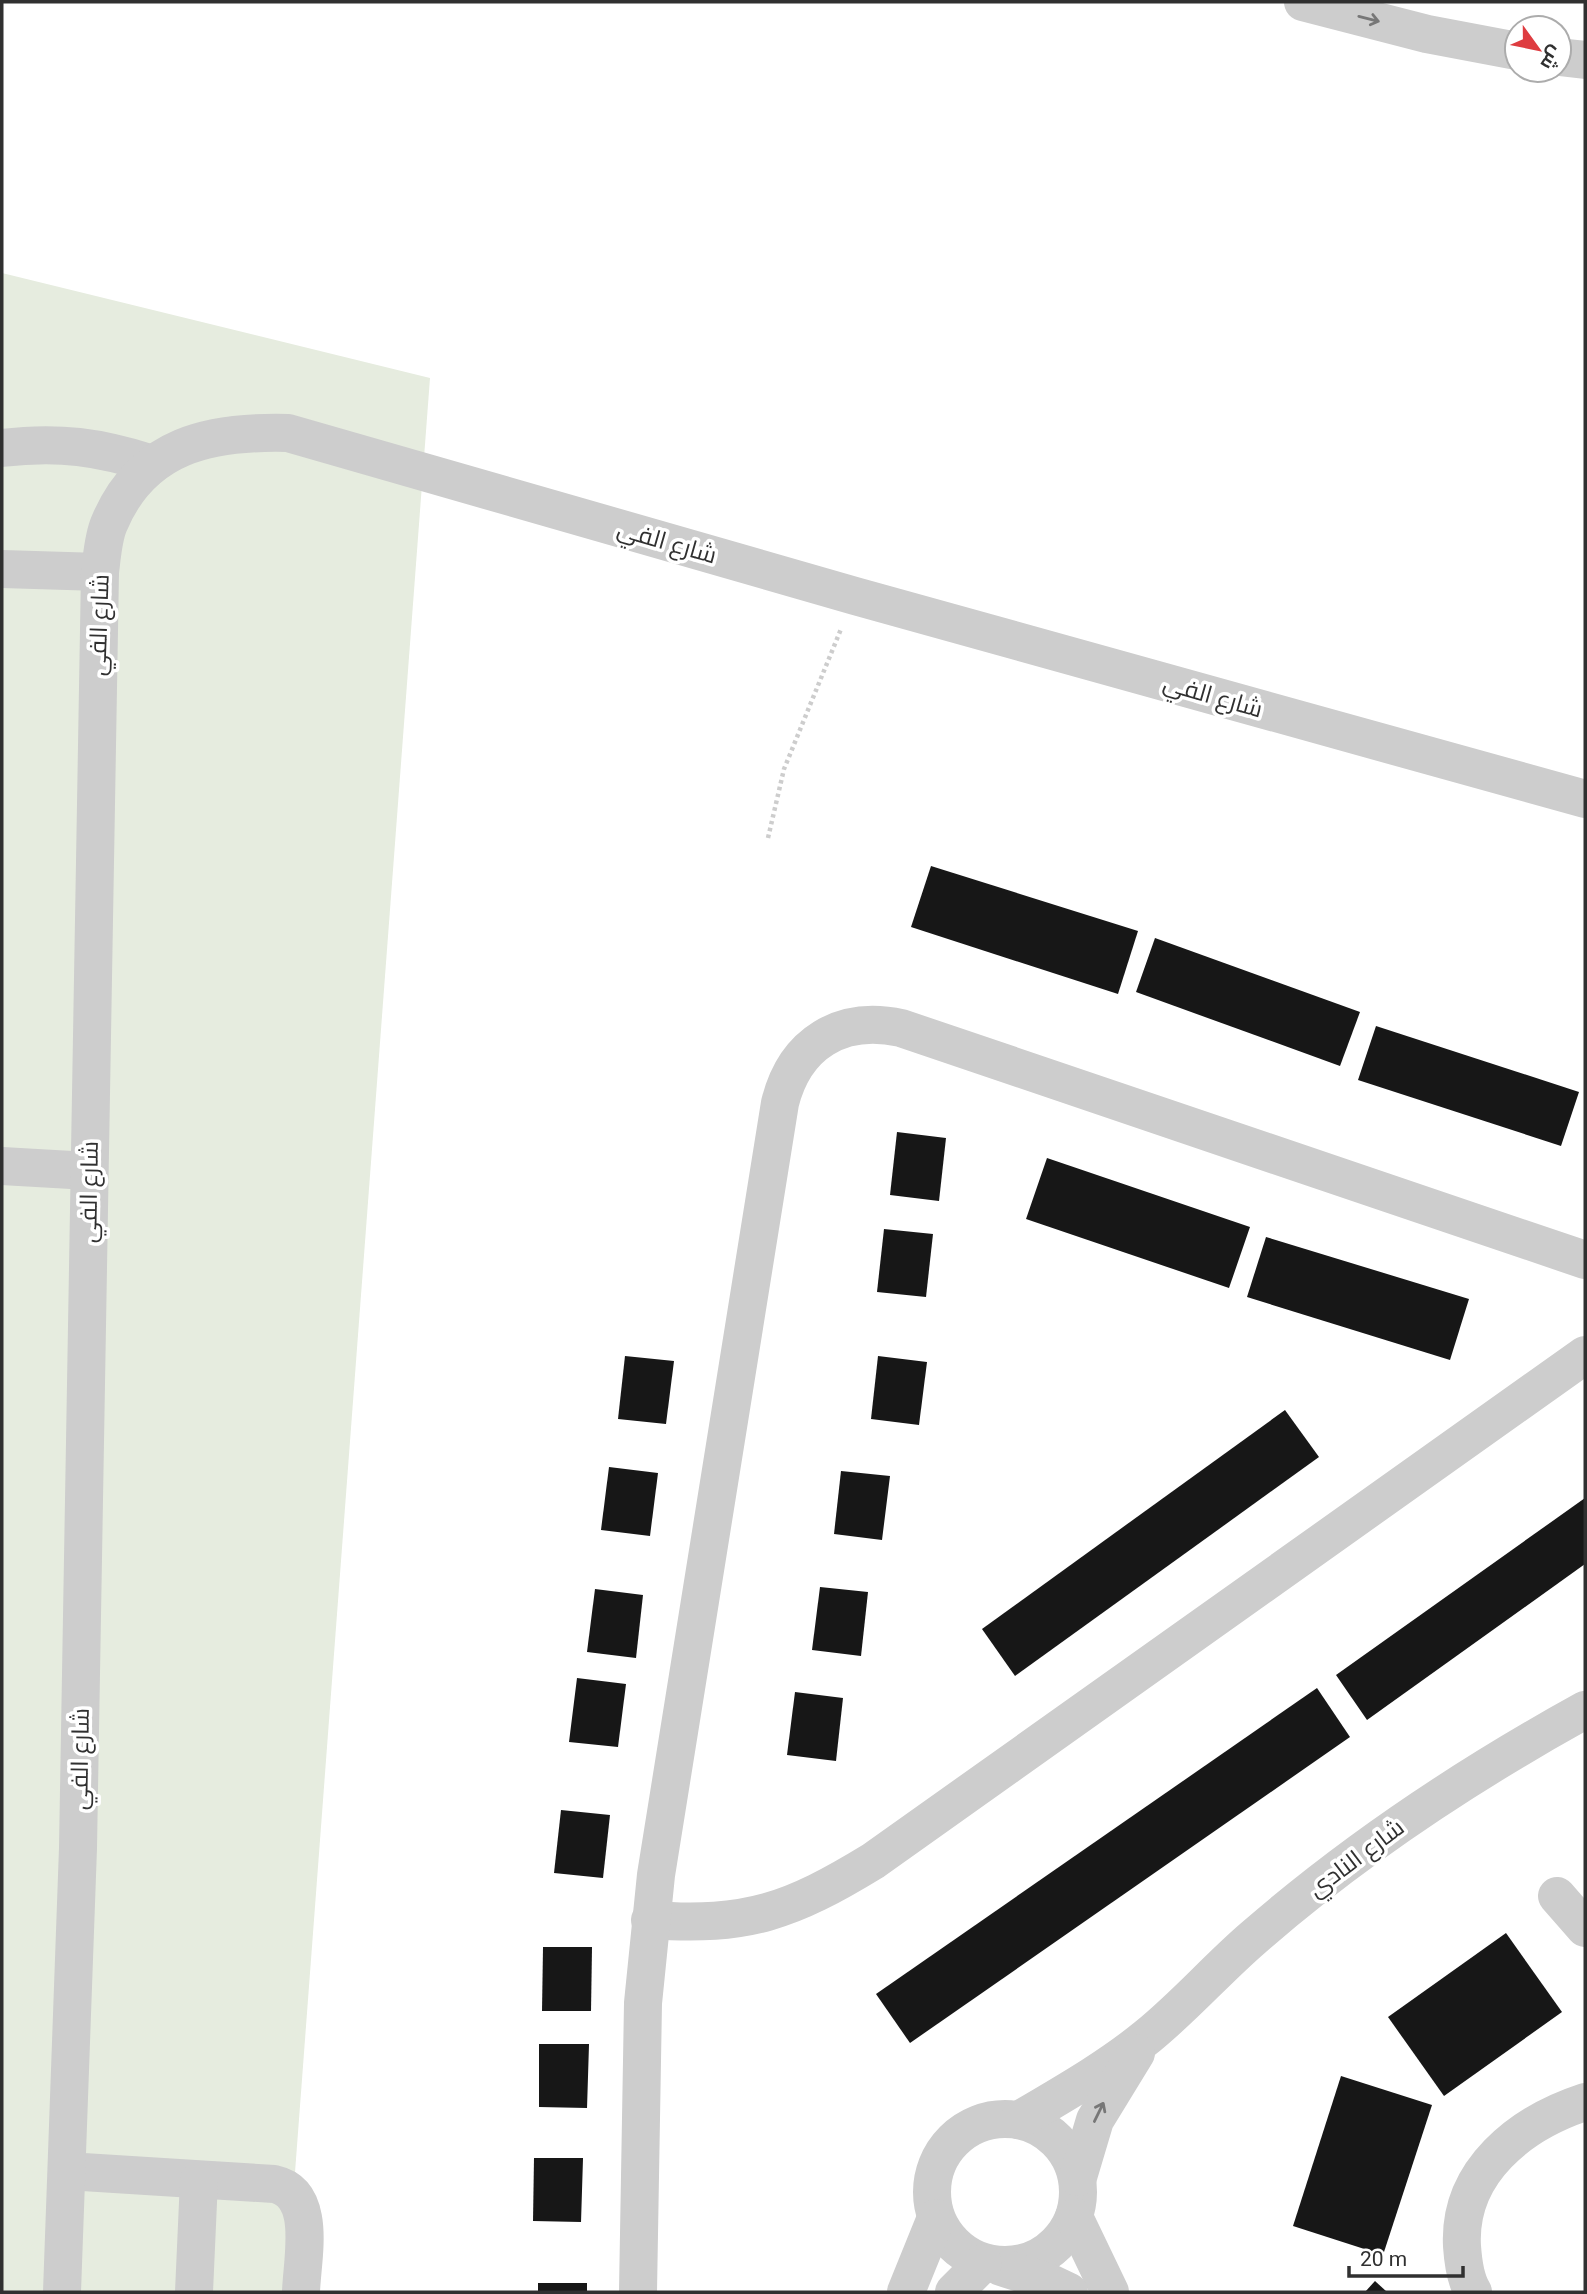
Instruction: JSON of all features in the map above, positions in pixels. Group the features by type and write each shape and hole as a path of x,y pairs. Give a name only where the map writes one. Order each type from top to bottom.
{"street":[{"path":"1303,2 1427,34 1503,48"},
{"name":"شارع الفي","path":"62,2292 78,1848 100,572 108,525 127,492 153,464 196,440 243,432 288,433 855,596 1585,799"},
{"path":"2,448 67,444 105,449 153,464"},
{"path":"2,569 100,572"},
{"path":"638,2292 643,2003 650,1920 780,1102 785,1083 812,1046 832,1032 854,1025 878,1023 901,1028 1585,1260"},
{"path":"2,1167 89,1171"},
{"path":"650,1920 697,1924 733,1922 768,1914 802,1902 873,1861 1585,1355"},
{"name":"شارع النادي","path":"1019,2120 1063,2094 1148,2036 1253,1938 1374,1841 1498,1758 1585,1710"},
{"path":"1557,1896 1585,1928"},
{"name":"شارع النادي","path":"1078,2177 1095,2120 1109,2093 1148,2036"},
{"path":"1473,2292 1463,2264 1462,2238 1465,2214 1486,2167 1521,2131 1585,2102"},
{"path":"954,2292 991,2264 1036,2259 1065,2234 1074,2217 1078,2177 1070,2156 1057,2139 1039,2126 1019,2120 997,2119 975,2125 956,2137 942,2154 934,2174 932,2196 936,2218 947,2237 963,2253 991,2264 1048,2282 1069,2292"},
{"path":"67,2171 274,2184 289,2190 297,2198 303,2220 301,2292"},
{"path":"194,2292 198,2179"},
{"path":"1074,2217 1110,2292"},
{"path":"906,2292 936,2218"}],"path":[{"path":"768,838 784,769 855,596"}],"shaded area":[{"path":"2,273 430,378 286,2292 2,2292"}],"building":[{"path":"931,866 1138,931 1118,994 911,927"},
{"path":"1155,938 1360,1012 1340,1066 1136,992"},
{"path":"1376,1026 1579,1092 1561,1146 1358,1080"},
{"path":"897,1132 946,1138 939,1201 890,1195"},
{"path":"1047,1158 1250,1227 1229,1288 1026,1219"},
{"path":"884,1229 933,1234 926,1297 877,1292"},
{"path":"1266,1237 1469,1299 1450,1360 1247,1297"},
{"path":"625,1356 674,1361 666,1424 618,1419"},
{"path":"878,1356 927,1362 919,1425 871,1419"},
{"path":"1285,1410 1319,1457 1015,1676 982,1629"},
{"path":"609,1467 658,1473 650,1536 601,1530"},
{"path":"841,1471 890,1476 882,1540 834,1534"},
{"path":"1585,1498 1585,1564 1367,1720 1336,1675"},
{"path":"820,1587 868,1592 861,1656 812,1650"},
{"path":"595,1589 643,1595 636,1658 587,1652"},
{"path":"577,1678 626,1684 618,1747 569,1742"},
{"path":"1317,1688 1350,1737 910,2043 876,1994"},
{"path":"795,1692 843,1698 836,1761 787,1755"},
{"path":"561,1810 610,1815 603,1878 554,1873"},
{"path":"1506,1933 1562,2012 1444,2096 1388,2017"},
{"path":"543,1947 592,1947 591,2011 542,2011"},
{"path":"539,2044 589,2044 587,2108 539,2107"},
{"path":"1341,2076 1432,2105 1383,2255 1293,2226"},
{"path":"534,2158 583,2158 581,2222 533,2221"},
{"path":"1375,2281 1387,2292 1365,2292"},
{"path":"538,2283 587,2283 587,2292 538,2292"}]}
